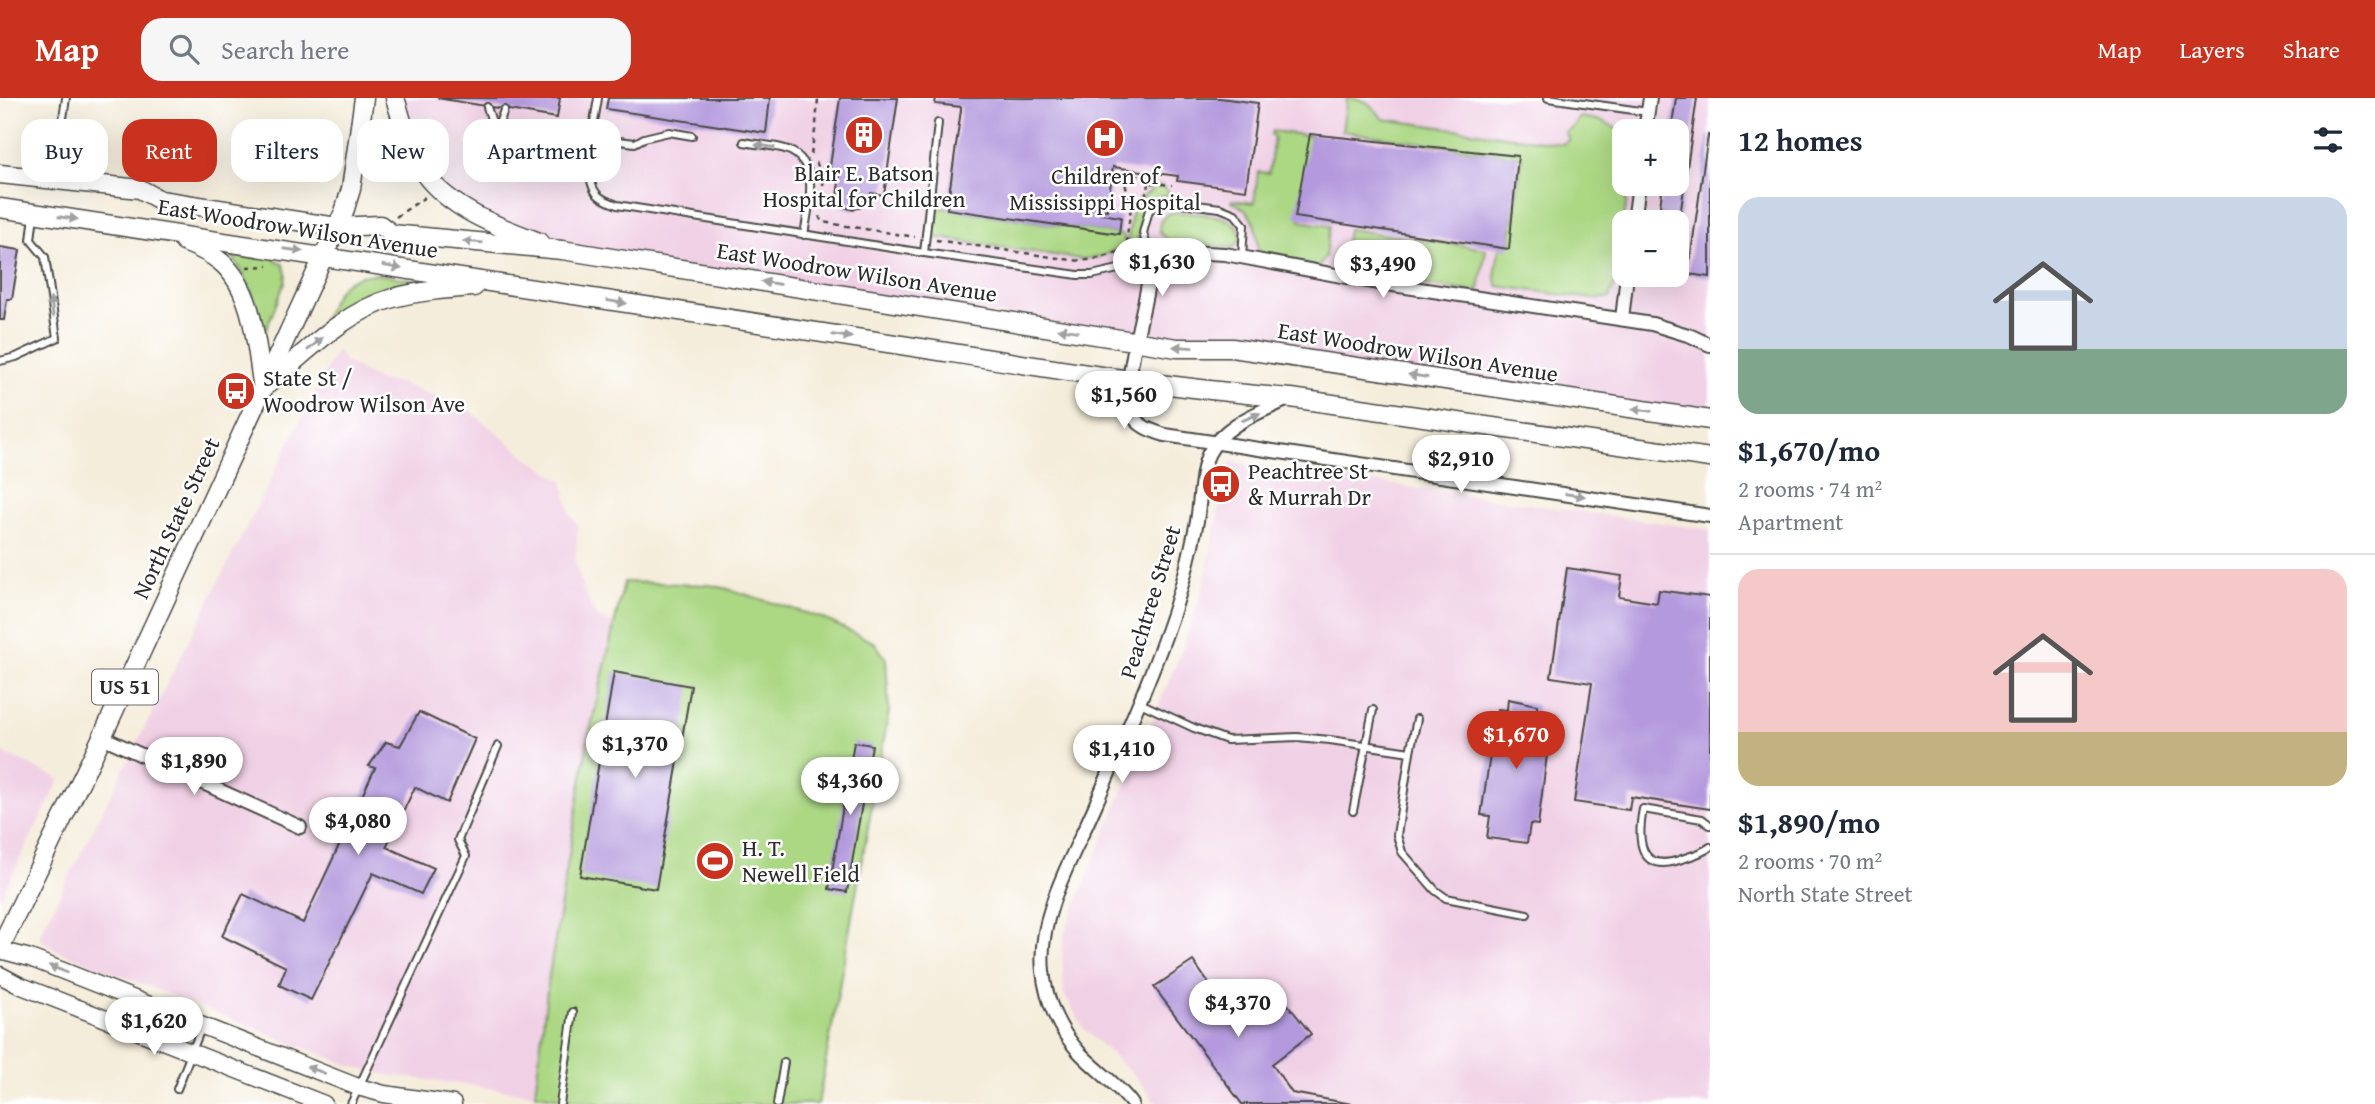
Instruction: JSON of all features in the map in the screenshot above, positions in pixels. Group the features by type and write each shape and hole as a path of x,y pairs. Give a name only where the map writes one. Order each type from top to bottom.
{"main road":[{"name":"North State Street","path":"0,949 102,737 337,227 351,189 364,98"},
{"path":"395,98 402,119"},
{"name":"East Woodrow Wilson Avenue","path":"0,174 21,176"},
{"name":"East Woodrow Wilson Avenue","path":"70,182 140,190 160,200 337,227 380,225 391,234 562,250 1177,348 1231,348 1710,420"},
{"path":"434,182 469,211 499,227 562,250"},
{"name":"East Woodrow Wilson Avenue","path":"0,208 325,255 505,285 1130,379 1237,394 1291,398 1710,458"},
{"path":"150,230 203,250 223,263 239,286 250,314 263,388"},
{"path":"263,388 329,332 363,310 390,299 426,291 505,285"}],"street":[{"path":"1647,119 1650,98"},
{"path":"1710,345 1652,324 1373,282 1224,254 1148,250 1148,281 1128,402 1131,414 1138,422 1165,435 1710,516"},
{"path":"1622,319 1626,287"},
{"name":"Peachtree Street","path":"1132,1104 1122,1091 1079,1052 1059,1022 1046,991 1043,945 1047,920 1139,703 1174,612 1193,543 1207,456 1234,424 1291,398"},
{"path":"102,737 300,827"},
{"path":"0,949 30,958 358,1087 384,1094 453,1104"},
{"path":"0,975 19,985 324,1104"}],"lane":[{"path":"63,119 66,98"},
{"path":"595,119 598,98"},
{"path":"1548,98 1648,112"},
{"path":"487,107 491,119"},
{"path":"501,119 504,110"},
{"path":"924,254 938,123"},
{"path":"621,141 635,143 669,132 692,136"},
{"path":"744,142 792,152 808,171 811,190 804,235"},
{"path":"591,182 597,194 617,205 924,254 1050,272 1092,275 1128,267 1148,250 1143,233 1149,210 1166,201 1220,208 1236,214 1244,225 1242,258"},
{"path":"0,361 16,357 57,338 45,257 31,240 35,213"},
{"path":"1139,703 1227,740 1297,737 1410,752"},
{"path":"1353,811 1373,710"},
{"path":"1417,719 1397,835 1402,852 1435,890 1446,898 1527,914"},
{"path":"351,1104 466,856 458,840 498,746"},
{"path":"1710,825 1702,819 1643,810 1640,828 1642,849 1650,860 1665,865 1702,853 1710,847"},
{"path":"559,1104 573,1012"},
{"path":"177,1089 202,1026"},
{"path":"777,1104 784,1062"}],"path":[{"path":"818,98 811,155 820,166 824,178 821,200"},
{"path":"1138,174 1149,183 1148,191 1140,200 1128,197 1124,188 1128,177 1138,174"},
{"path":"380,225 427,195 429,182"},
{"path":"1149,183 1172,185"},
{"path":"819,211 822,222 1087,261 1128,248 1132,200"},
{"path":"240,267 273,266"}],"shaded area":[{"path":"395,98 1710,98 1710,420 562,250 499,227 436,182 449,182 449,119 403,119"},
{"path":"337,349 344,361 380,381 398,382 469,410 529,459 563,481 570,514 578,525 575,562 584,591 597,617 615,624 588,740 548,982 535,1094 381,1074 348,1065 54,949 41,940 40,934"},
{"path":"1234,462 1710,530 1710,1104 1157,1104 1135,1076 1084,1029 1064,994 1062,950 1066,928 1184,644 1204,584 1228,464"},
{"path":"0,752 60,779 0,899"}],"green space":[{"path":"1347,98 1368,103 1383,119 1563,144 1569,139 1565,132 1573,127 1580,117 1609,124 1612,126 1612,196 1627,196 1625,210 1612,210 1614,287 1609,298 1593,299 1498,286 1495,277 1500,243 1510,243 1522,157 1342,131"},
{"path":"1272,131 1313,136 1300,221 1330,226 1325,257 1318,268 1263,253 1258,249 1257,234 1250,215 1232,202 1254,203 1258,172 1269,173 1274,136 1271,135"},
{"path":"1161,185 1170,194 1149,204 1136,241 1130,247 1128,239 1133,205 1153,188"},
{"path":"936,207 1119,234 1124,236 1125,246 1099,257 1080,259 933,237 931,226"},
{"path":"1177,212 1207,214 1228,220 1240,232 1240,241 1233,248 1168,240 1160,233 1161,221 1166,215"},
{"path":"1348,229 1486,249 1479,289 1476,292 1351,275 1345,271 1343,265"},
{"path":"225,249 270,256 283,264 285,282 263,337 251,290"},
{"path":"375,274 431,282 364,301 321,326 334,297 345,283"},
{"name":"H. T. Newell Field","path":"624,582 710,585 728,589 822,618 875,643 886,659 889,711 818,1104 602,1104 535,1094 548,982 588,740"}],"building":[{"path":"437,98 560,98 557,118"},
{"path":"608,98 770,98 766,133 606,109"},
{"name":"Blair E. Batson Hospital for Children","path":"840,98 898,98 884,195 871,193 867,204 853,210 839,205 837,197 840,174 829,173"},
{"name":"Children of Mississippi Hospital","path":"936,98 1220,98 1258,103 1246,190 1177,181 1178,176 1113,167 1107,210 1100,209 1100,214 1121,217 1119,234 947,209 961,107 935,104"},
{"path":"1676,98 1697,98 1689,154 1689,119 1673,119"},
{"path":"1310,134 1518,156 1509,249 1295,217"},
{"path":"1708,135 1710,277 1689,274"},
{"path":"1661,196 1683,196 1681,210 1660,210"},
{"path":"0,247 20,250 12,299 7,299 4,320 0,320"},
{"path":"1567,568 1622,576 1619,597 1657,603 1659,590 1710,597 1710,809 1631,797 1629,810 1574,802 1592,683 1551,677"},
{"path":"614,672 691,686 656,889 580,876"},
{"path":"1508,699 1537,705 1537,713 1552,716 1538,825 1530,824 1527,843 1487,838 1490,816 1481,815 1497,709 1507,710"},
{"path":"419,712 475,739 447,803 415,787 386,847 434,868 421,894 373,873 311,1000 279,985 286,967 222,936 243,894 303,923 375,768 369,766 386,742 400,746"},
{"path":"854,742 872,745 847,892 829,889"},
{"path":"1193,961 1239,1026 1281,996 1311,1034 1272,1064 1292,1093 1352,1104 1242,1104 1154,987"}],"place":[{"name":"Blair E. Batson Hospital for Children","path":"864,135"},
{"name":"Children of Mississippi Hospital","path":"1105,138"},
{"name":"State St / Woodrow Wilson Ave","path":"236,391"},
{"name":"Peachtree St & Murrah Dr","path":"1221,484"},
{"name":"H. T. Newell Field","path":"715,861"}]}
